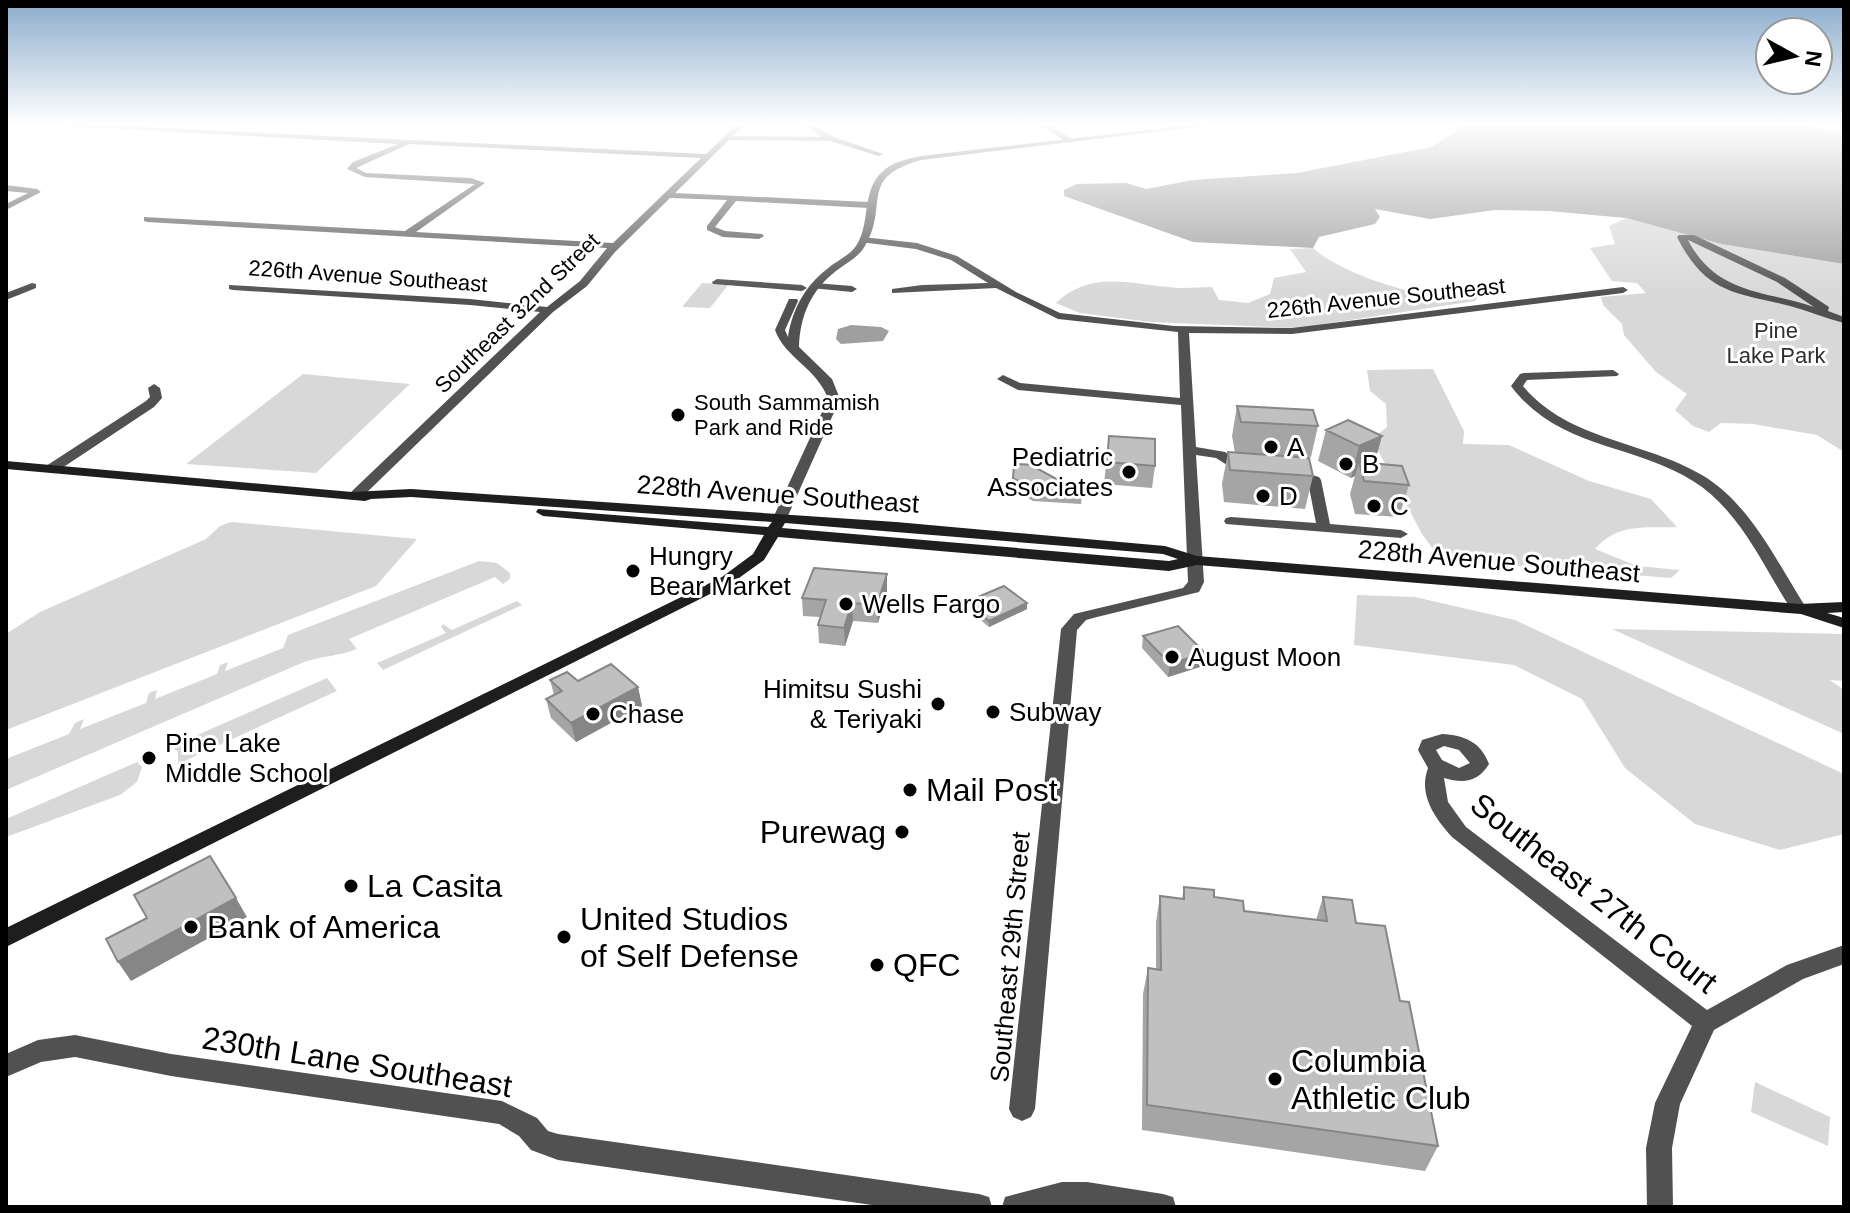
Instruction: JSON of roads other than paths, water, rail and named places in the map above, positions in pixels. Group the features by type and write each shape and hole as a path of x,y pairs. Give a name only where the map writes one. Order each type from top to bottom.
{"main road":[{"name":"228th Avenue Southeast","path":"6,465 356,495 411,493 777,524 1169,566 1195,560 1799,609 1844,607"},
{"path":"6,938 691,600 759,557 777,524"},
{"name":"228th Avenue Southeast","path":"1799,609 1844,623"}],"street":[{"path":"407,234 481,183 476,182"},
{"name":"Southeast 32nd Street","path":"356,495 605,260 682,182"},
{"path":"793,347 795,319 815,286 857,251 863,240 869,205 879,182"},
{"path":"6,188 37,192 6,207"},
{"path":"669,195 869,205"},
{"path":"733,199 710,228 723,234 759,236"},
{"path":"147,219 616,246"},
{"path":"1818,312 1825,309 1781,280 1691,237 1682,237 1694,259 1729,289 1844,320"},
{"path":"777,524 834,399 828,382 780,330 785,314 819,269 863,240 933,250 954,258 998,285"},
{"path":"717,282 802,288"},
{"path":"896,291 917,287 966,289 998,285"},
{"name":"226th Avenue Southeast","path":"998,285 1058,316 1183,329 1292,331 1623,290"},
{"path":"6,297 32,286"},
{"path":"815,286 852,289"},
{"name":"226th Avenue Southeast","path":"233,287 439,299 549,310"},
{"name":"Southeast 29th Street","path":"1022,1109 1069,629 1080,617 1188,592 1196,582 1183,329"},
{"path":"1613,374 1538,375 1524,377 1517,386 1544,416 1671,464 1713,489 1732,508 1799,609"},
{"path":"1003,379 1018,386 1187,402"},
{"path":"51,469 150,404 156,398 154,388"},
{"path":"1189,450 1220,455 1247,471 1300,475 1314,480 1324,528"},
{"path":"1231,521 1401,534"},
{"name":"Southeast 27th Court","path":"1438,768 1434,782 1436,797 1443,814 1459,832 1706,1023"},
{"path":"1660,1207 1659,1148 1668,1103 1688,1055 1706,1023 1795,972 1844,954"},
{"name":"230th Lane Southeast","path":"6,1066 38,1051 75,1046 171,1065 502,1113 528,1127 540,1141 558,1147 979,1207"},
{"path":"1015,1207 1062,1195 1087,1195 1163,1207"}],"place":[{"name":"South Sammamish Park and Ride","path":"678,415"},
{"name":"A","path":"1271,447"},
{"name":"B","path":"1346,464"},
{"name":"Pediatric Associates","path":"1129,472"},
{"name":"D","path":"1263,496"},
{"name":"C","path":"1374,506"},
{"name":"Hungry Bear Market","path":"633,571"},
{"name":"Wells Fargo","path":"846,604"},
{"name":"August Moon","path":"1172,657"},
{"name":"Himitsu Sushi & Teriyaki","path":"938,704"},
{"name":"Subway","path":"993,712"},
{"name":"Chase","path":"593,714"},
{"name":"Pine Lake Middle School","path":"149,758"},
{"name":"Mail Post","path":"910,790"},
{"name":"Purewag","path":"902,832"},
{"name":"La Casita","path":"351,886"},
{"name":"Bank of America","path":"191,927"},
{"name":"United Studios of Self Defense","path":"564,937"},
{"name":"QFC","path":"877,965"},
{"name":"Columbia Athletic Club","path":"1275,1079"}],"park label":[{"name":"Pine Lake Park","path":"1776,342"}]}
